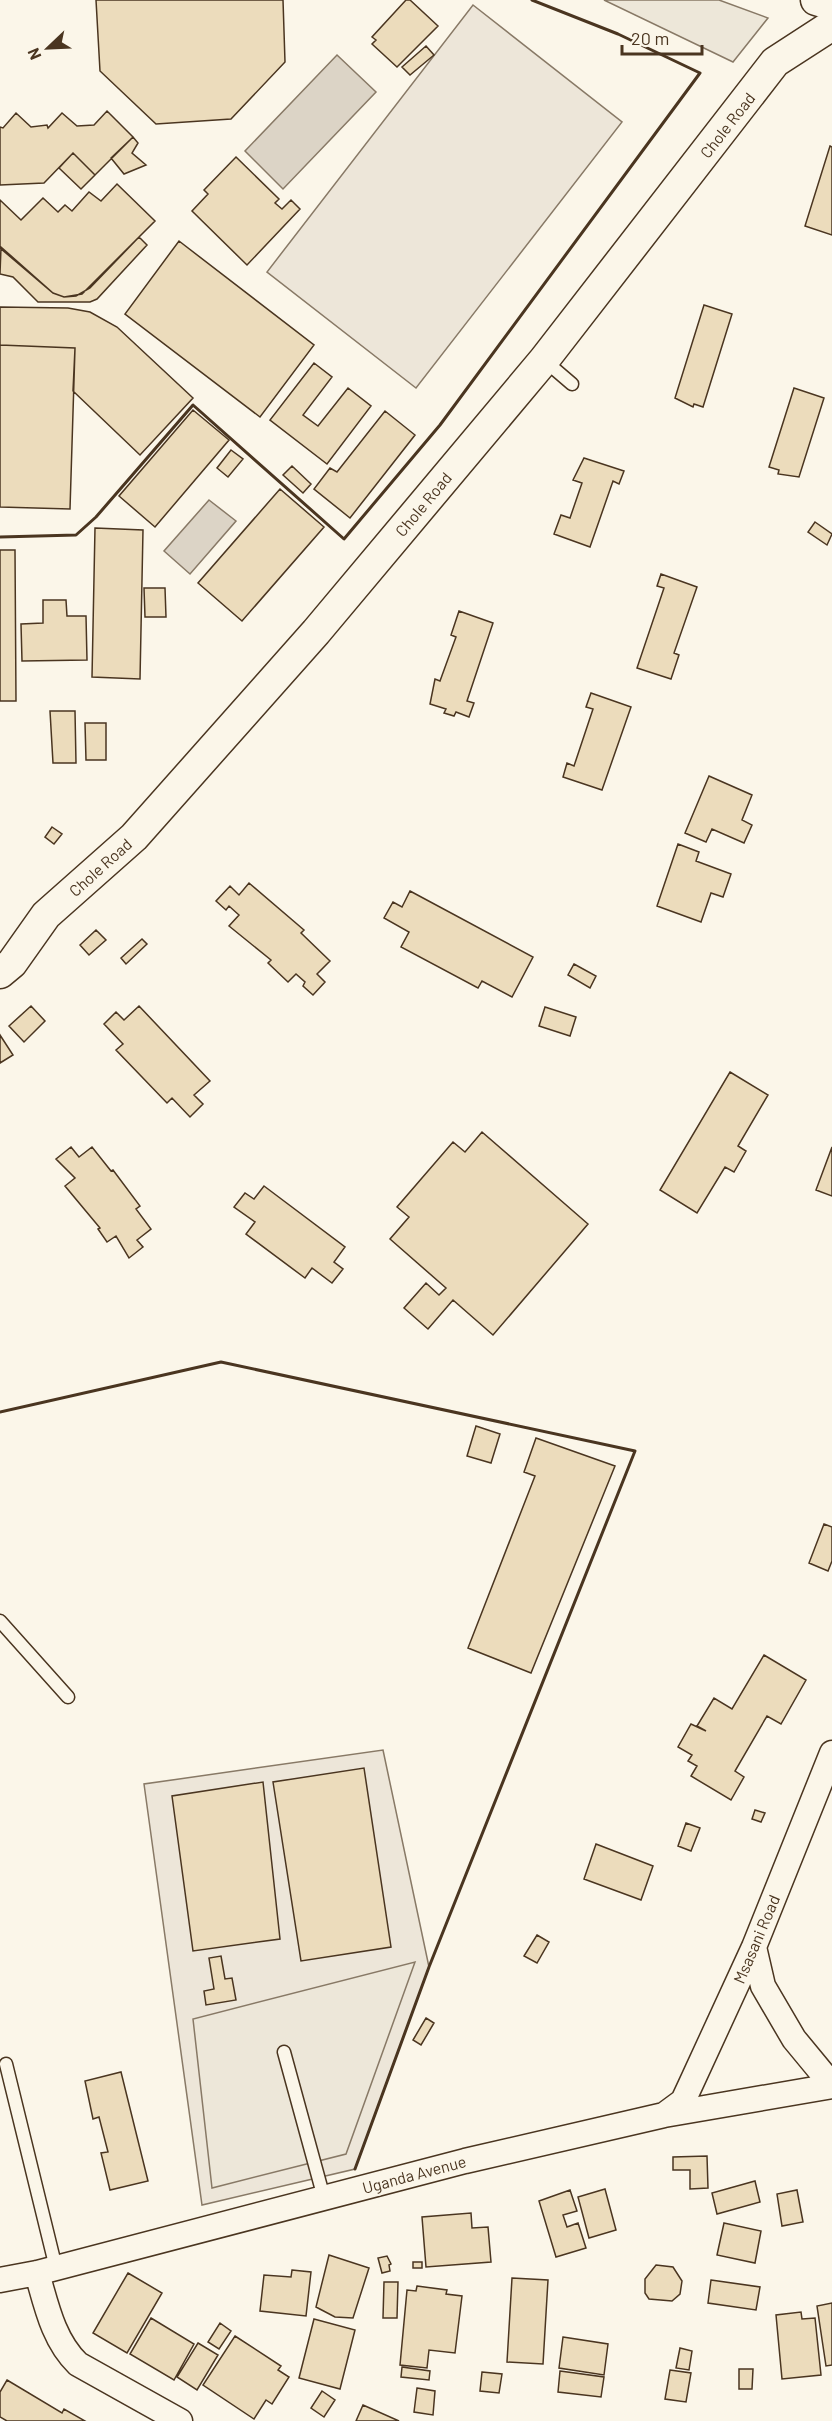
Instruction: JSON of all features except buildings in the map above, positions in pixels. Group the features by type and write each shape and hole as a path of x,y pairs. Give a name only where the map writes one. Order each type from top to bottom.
{"street":[{"path":"816,0 832,5"},
{"name":"Chole Road","path":"0,973 12,963 46,915 134,837 227,734 544,360 775,63 832,25"},
{"name":"Msasani Road","path":"664,2115 682,2101 754,1947 832,1753"},
{"path":"754,1947 763,1986 794,2039 832,2086"},
{"name":"Uganda Avenue","path":"0,2280 465,2161 664,2115 832,2086"},
{"path":"46,2270 56,2332 69,2356 78,2364 180,2421"}],"lane":[{"path":"544,360 573,384"},
{"path":"0,1621 68,1697"},
{"path":"284,2052 324,2198"},
{"path":"6,2064 46,2270"}],"shaded area":[{"path":"604,0 719,0 768,18 733,62"},
{"path":"473,5 622,122 416,388 267,272"},
{"path":"337,55 376,92 283,189 245,151"},
{"path":"209,500 236,521 190,574 164,551"},
{"path":"383,1750 429,1967 355,2169 202,2205 144,1784"},
{"path":"415,1962 346,2154 212,2188 193,2019"}],"wall":[{"path":"0,537 76,535 96,517 193,405 344,539 440,425 700,73 618,34 532,0"},
{"path":"0,1412 221,1362 635,1451 429,1967 355,2169"}]}
